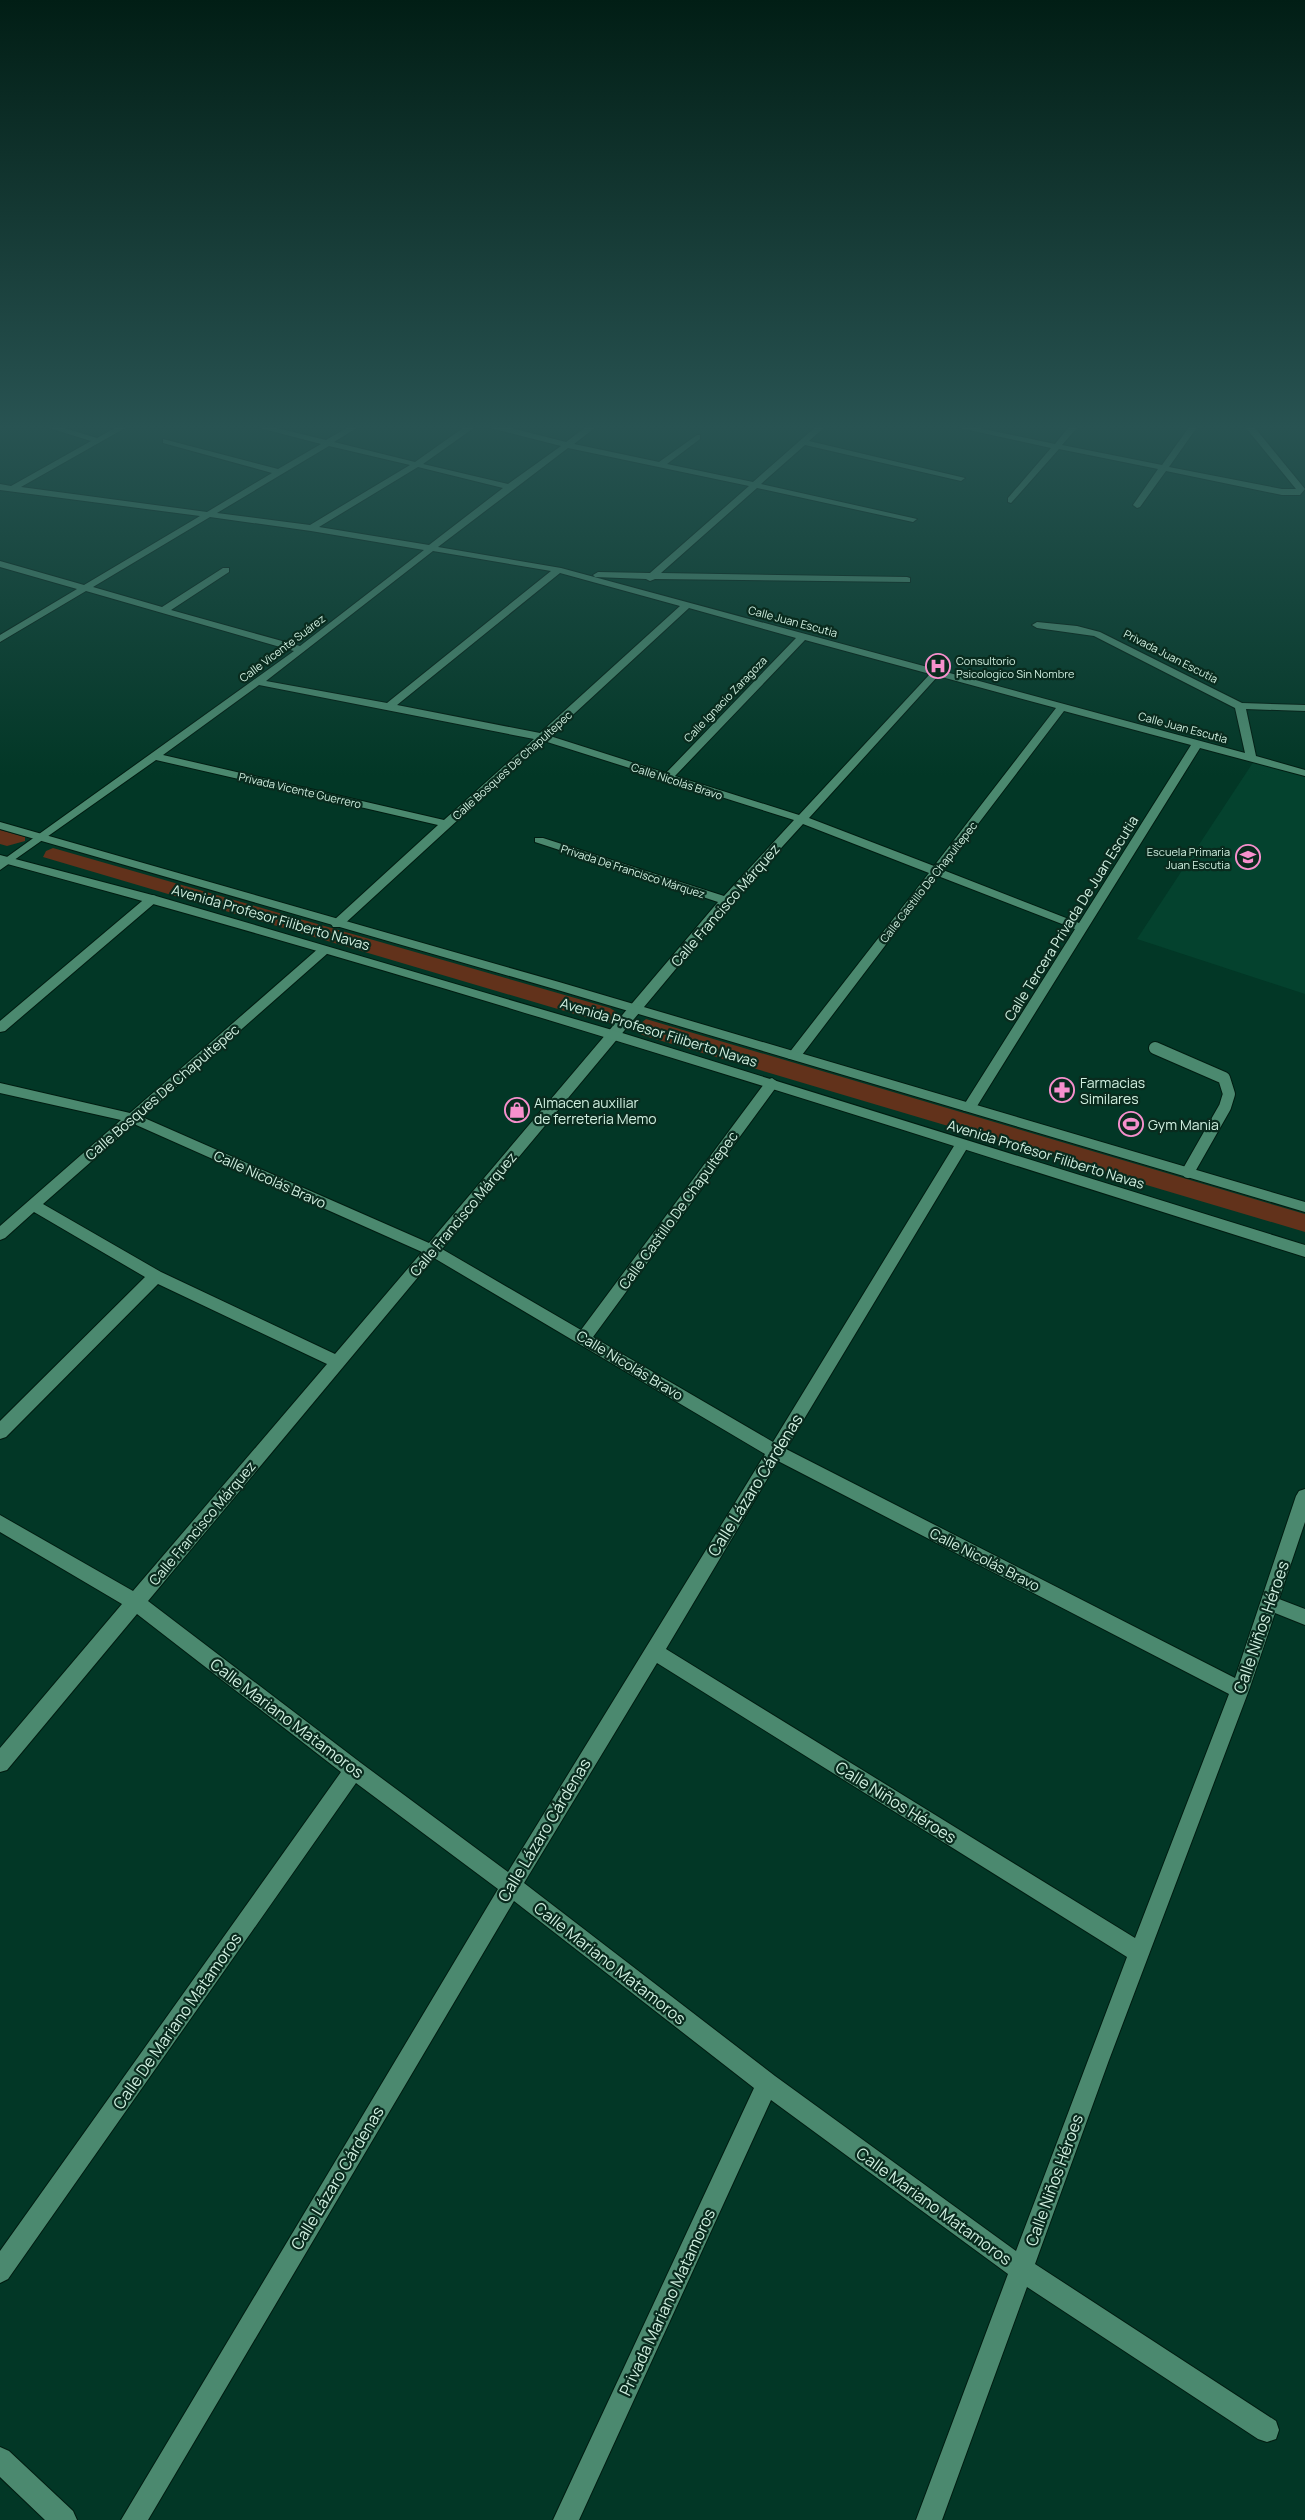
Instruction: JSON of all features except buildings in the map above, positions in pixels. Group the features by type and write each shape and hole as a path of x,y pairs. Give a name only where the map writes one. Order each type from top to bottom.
{"street":[{"path":"0,639 164,541"},
{"name":"Calle Juan Escutia","path":"387,541 579,575 1305,772"},
{"name":"Calle Vicente Suárez","path":"3,862 302,650 440,541"},
{"path":"636,591 692,541"},
{"path":"0,564 302,650"},
{"path":"162,611 226,570"},
{"path":"389,706 558,570"},
{"path":"579,575 907,580"},
{"name":"Calle Bosques De Chapultepec","path":"337,924 687,605"},
{"name":"Privada Juan Escutia","path":"1037,625 1077,628 1097,634 1240,706"},
{"name":"Calle Ignacio Zaragoza","path":"666,778 802,637"},
{"name":"Calle Francisco Márquez","path":"0,1763 726,901 936,673"},
{"name":"Calle Nicolás Bravo","path":"257,682 542,737 801,820 1082,928"},
{"path":"1251,758 1240,706 1305,708"},
{"name":"Calle Castillo De Chapultepec","path":"794,1056 1062,707"},
{"name":"Calle Tercera Privada De Juan Escutia","path":"969,1108 1197,744"},
{"name":"Privada Vicente Guerrero","path":"154,756 447,824"},
{"name":"Avenida Profesor Filiberto Navas","path":"0,825 337,924 555,985 1305,1206"},
{"name":"Privada De Francisco Márquez","path":"539,840 726,901"},
{"name":"Avenida Profesor Filiberto Navas","path":"3,862 152,899 614,1035 1305,1251"},
{"path":"0,1028 152,899"},
{"name":"Calle Bosques De Chapultepec","path":"0,1234 324,950"},
{"name":"Calle Castillo De Chapultepec","path":"584,1338 772,1083"},
{"name":"Calle Nicolás Bravo","path":"0,1088 132,1118 432,1250 776,1452 1240,1690"},
{"name":"Calle Lázaro Cárdenas","path":"134,2520 510,1886 962,1145"},
{"path":"33,1205 156,1276 338,1362"},
{"path":"0,1432 156,1276"},
{"name":"Calle Niños Héroes","path":"929,2520 1021,2269 1240,1690 1305,1496"},
{"name":"Calle Mariano Matamoros","path":"0,1523 135,1602 354,1770 510,1886 767,2084 1021,2269 1267,2430"},
{"path":"1269,1603 1305,1618"},
{"name":"Calle Niños Héroes","path":"653,1651 1140,1953"},
{"name":"Calle De Mariano Matamoros","path":"0,2271 354,1770"},
{"name":"Privada Mariano Matamoros","path":"566,2520 767,2084"},
{"path":"0,2460 64,2520"}],"lane":[{"path":"1155,1048 1224,1078 1229,1094 1225,1107 1188,1172"}],"shaded area":[{"name":"Escuela Primaria Juan Escutia","path":"1254,761 1305,776 1305,994 1137,939"},
{"path":"0,830 25,837 25,841 7,846 0,844"},
{"path":"53,848 610,1008 616,1012 618,1019 614,1023 605,1023 43,857 46,851"},
{"path":"646,1019 1305,1214 1305,1232 645,1036 636,1032 635,1028"}],"place":[{"name":"Consultorio Psicologico Sin Nombre","path":"938,666"},
{"name":"Escuela Primaria Juan Escutia","path":"1248,857"},
{"name":"Farmacias Similares","path":"1062,1090"},
{"name":"Almacen auxiliar de ferreteria Memo","path":"517,1110"},
{"name":"Gym Mania","path":"1131,1124"}]}
